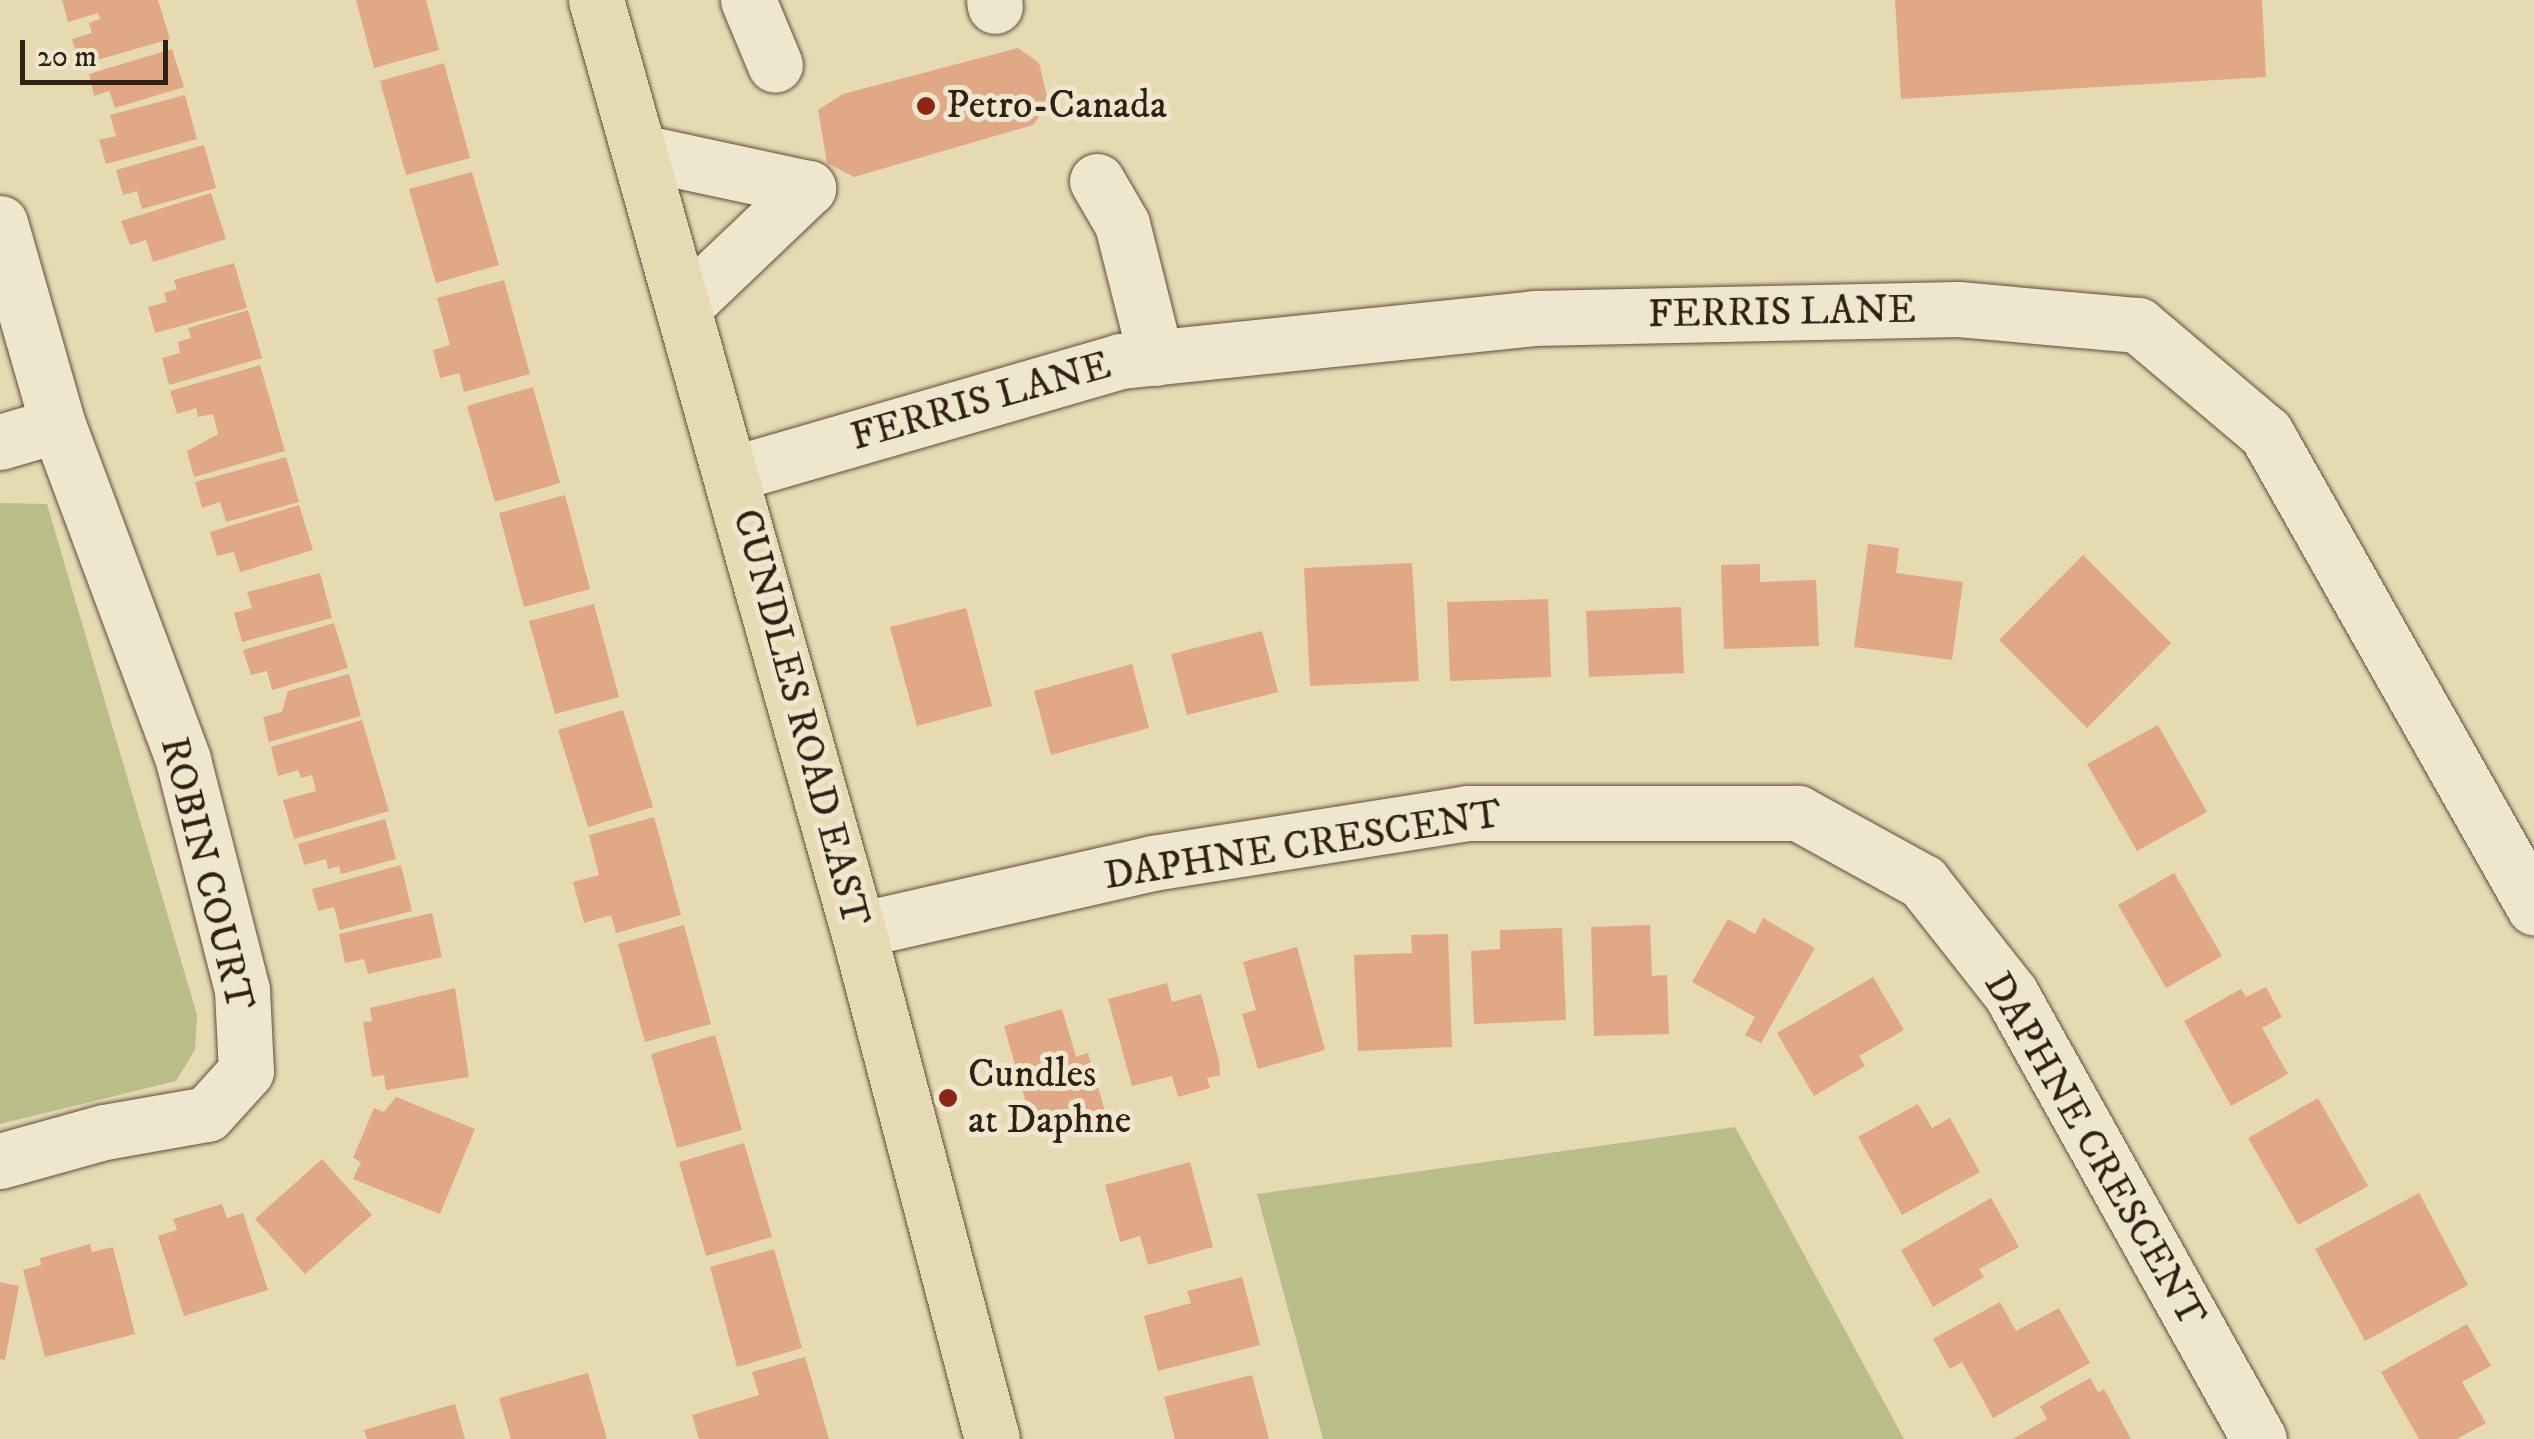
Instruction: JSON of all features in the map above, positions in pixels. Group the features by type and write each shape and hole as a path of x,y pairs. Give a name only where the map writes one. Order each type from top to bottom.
{"main road":[{"name":"CUNDLES ROAD EAST","path":"596,0 858,930 992,1439"}],"street":[{"path":"748,0 775,65"},
{"path":"640,152 808,188 683,307"},
{"path":"1097,181 1122,224 1156,358"},
{"name":"ROBIN COURT","path":"0,223 58,425 183,760 242,990 246,1071 207,1114 104,1132 0,1161"},
{"name":"FERRIS LANE","path":"732,474 1120,361 1533,318 1958,309 2138,326 2266,434 2534,907"},
{"path":"0,442 58,425"},
{"name":"DAPHNE CRESCENT","path":"858,930 1152,863 1467,813 1798,813 1922,882 2011,994 2260,1439"}],"green space":[{"path":"0,503 47,504 197,1015 195,1050 176,1081 0,1124"},
{"path":"1735,1127 1904,1439 1323,1439 1257,1194"}],"building":[{"path":"62,0 158,0 170,39 80,65 72,39 92,33 89,23 100,19 98,13 68,22"},
{"path":"356,0 426,0 439,50 374,68"},
{"path":"1895,0 2262,0 2266,77 1901,99"},
{"path":"1018,48 1039,63 1049,104 1033,125 854,177 827,163 818,110 843,94"},
{"path":"172,49 184,87 115,108 109,91 94,96 89,74"},
{"path":"444,63 470,158 406,175 380,81"},
{"path":"185,95 197,139 106,164 99,140 116,136 110,115"},
{"path":"204,145 216,188 142,209 137,191 123,195 116,170"},
{"path":"472,172 499,265 436,283 409,189"},
{"path":"211,193 226,239 153,262 146,240 130,245 121,221"},
{"path":"234,263 247,308 155,333 148,307 167,302 164,293 177,289 174,280"},
{"path":"504,280 530,374 464,392 459,373 440,378 433,350 450,345 437,298"},
{"path":"248,310 262,358 169,385 162,358 180,353 178,342 191,338 188,328"},
{"path":"260,365 285,451 194,477 187,451 218,434 213,414 198,417 196,408 177,414 170,391"},
{"path":"533,387 560,483 495,502 467,406"},
{"path":"286,457 299,502 226,522 220,502 202,508 195,482"},
{"path":"565,495 590,589 524,607 499,513"},
{"path":"299,505 313,550 240,572 234,552 217,556 210,532"},
{"path":"1868,544 1899,548 1896,573 1963,582 1952,660 1854,647"},
{"path":"2083,555 2171,643 2087,728 1999,640"},
{"path":"1412,563 1419,681 1310,686 1304,568"},
{"path":"1760,564 1760,582 1816,580 1819,646 1724,649 1721,565"},
{"path":"320,573 332,618 242,642 234,613 252,608 247,592"},
{"path":"1548,599 1551,677 1450,681 1447,602"},
{"path":"594,604 619,697 555,714 529,621"},
{"path":"1681,607 1684,673 1589,677 1586,611"},
{"path":"966,608 992,706 917,726 890,627"},
{"path":"334,623 348,668 272,690 267,671 251,675 243,650"},
{"path":"1262,631 1278,692 1187,715 1171,654"},
{"path":"1132,664 1149,728 1051,755 1034,691"},
{"path":"349,674 361,716 269,742 263,717 282,712 288,691"},
{"path":"623,710 653,807 588,827 558,730"},
{"path":"362,720 389,811 294,839 283,800 316,791 312,775 301,778 298,770 278,776 271,747"},
{"path":"2158,725 2207,812 2137,851 2087,764"},
{"path":"654,817 681,915 616,933 611,915 584,923 573,882 599,875 589,835"},
{"path":"385,819 396,859 341,874 339,866 328,869 326,859 304,865 298,844"},
{"path":"401,865 412,911 340,930 334,907 318,911 312,889"},
{"path":"2174,873 2222,956 2166,988 2118,905"},
{"path":"432,913 442,957 368,974 364,959 345,963 339,934"},
{"path":"1763,918 1815,948 1761,1043 1745,1035 1755,1017 1692,982 1728,919 1755,934"},
{"path":"684,925 711,1024 645,1042 618,944"},
{"path":"1650,925 1652,976 1667,975 1669,1034 1594,1036 1591,927"},
{"path":"1562,928 1566,1020 1474,1024 1471,951 1500,949 1500,930"},
{"path":"1448,934 1452,1047 1358,1051 1354,955 1412,953 1411,935"},
{"path":"1297,947 1325,1050 1258,1069 1242,1014 1256,1010 1243,962"},
{"path":"1873,977 1904,1030 1859,1056 1865,1066 1814,1096 1777,1033"},
{"path":"1167,983 1172,1002 1201,994 1219,1061 1220,1075 1207,1078 1210,1088 1178,1097 1172,1076 1132,1086 1108,999"},
{"path":"2266,987 2282,1017 2262,1028 2288,1074 2231,1106 2184,1021 2241,989 2246,997"},
{"path":"455,988 469,1077 386,1090 384,1075 372,1077 363,1022 372,1021 370,1008"},
{"path":"1062,1009 1076,1057 1088,1053 1105,1111 1034,1131 1004,1026"},
{"path":"715,1035 742,1130 677,1148 651,1054"},
{"path":"396,1097 475,1129 440,1214 353,1179 361,1162 353,1158 374,1108 384,1112"},
{"path":"2318,1098 2368,1186 2298,1225 2248,1138"},
{"path":"1918,1104 1932,1128 1950,1118 1980,1172 1902,1215 1858,1137"},
{"path":"744,1143 772,1237 706,1256 679,1162"},
{"path":"322,1159 372,1215 305,1274 255,1219"},
{"path":"1190,1162 1213,1247 1148,1265 1140,1236 1120,1242 1105,1185"},
{"path":"2419,1193 2468,1285 2365,1341 2315,1249"},
{"path":"1991,1198 2019,1247 1979,1269 1984,1277 1933,1307 1901,1250"},
{"path":"222,1204 227,1218 243,1213 268,1290 184,1316 158,1236 177,1230 173,1219"},
{"path":"90,1244 92,1252 113,1247 135,1334 45,1357 23,1270 41,1265 40,1258"},
{"path":"774,1249 802,1348 737,1367 710,1267"},
{"path":"1242,1277 1260,1345 1158,1371 1144,1316 1191,1303 1187,1291"},
{"path":"0,1282 19,1286 5,1360 0,1359"},
{"path":"2000,1302 2016,1331 2059,1308 2090,1363 1993,1418 1962,1362 1950,1369 1933,1339"},
{"path":"2467,1324 2491,1366 2462,1382 2486,1423 2457,1439 2419,1439 2381,1372"},
{"path":"805,1357 829,1439 699,1439 692,1415 759,1395 752,1372"},
{"path":"588,1373 607,1439 511,1439 499,1398"},
{"path":"1252,1375 1269,1439 1175,1439 1164,1397"},
{"path":"2090,1378 2098,1392 2104,1389 2131,1439 2013,1439 2047,1419 2040,1406"},
{"path":"455,1404 465,1439 367,1439 364,1430"}],"place":[{"name":"Petro-Canada","path":"926,106"},
{"name":"Cundles at Daphne","path":"948,1098"}]}
